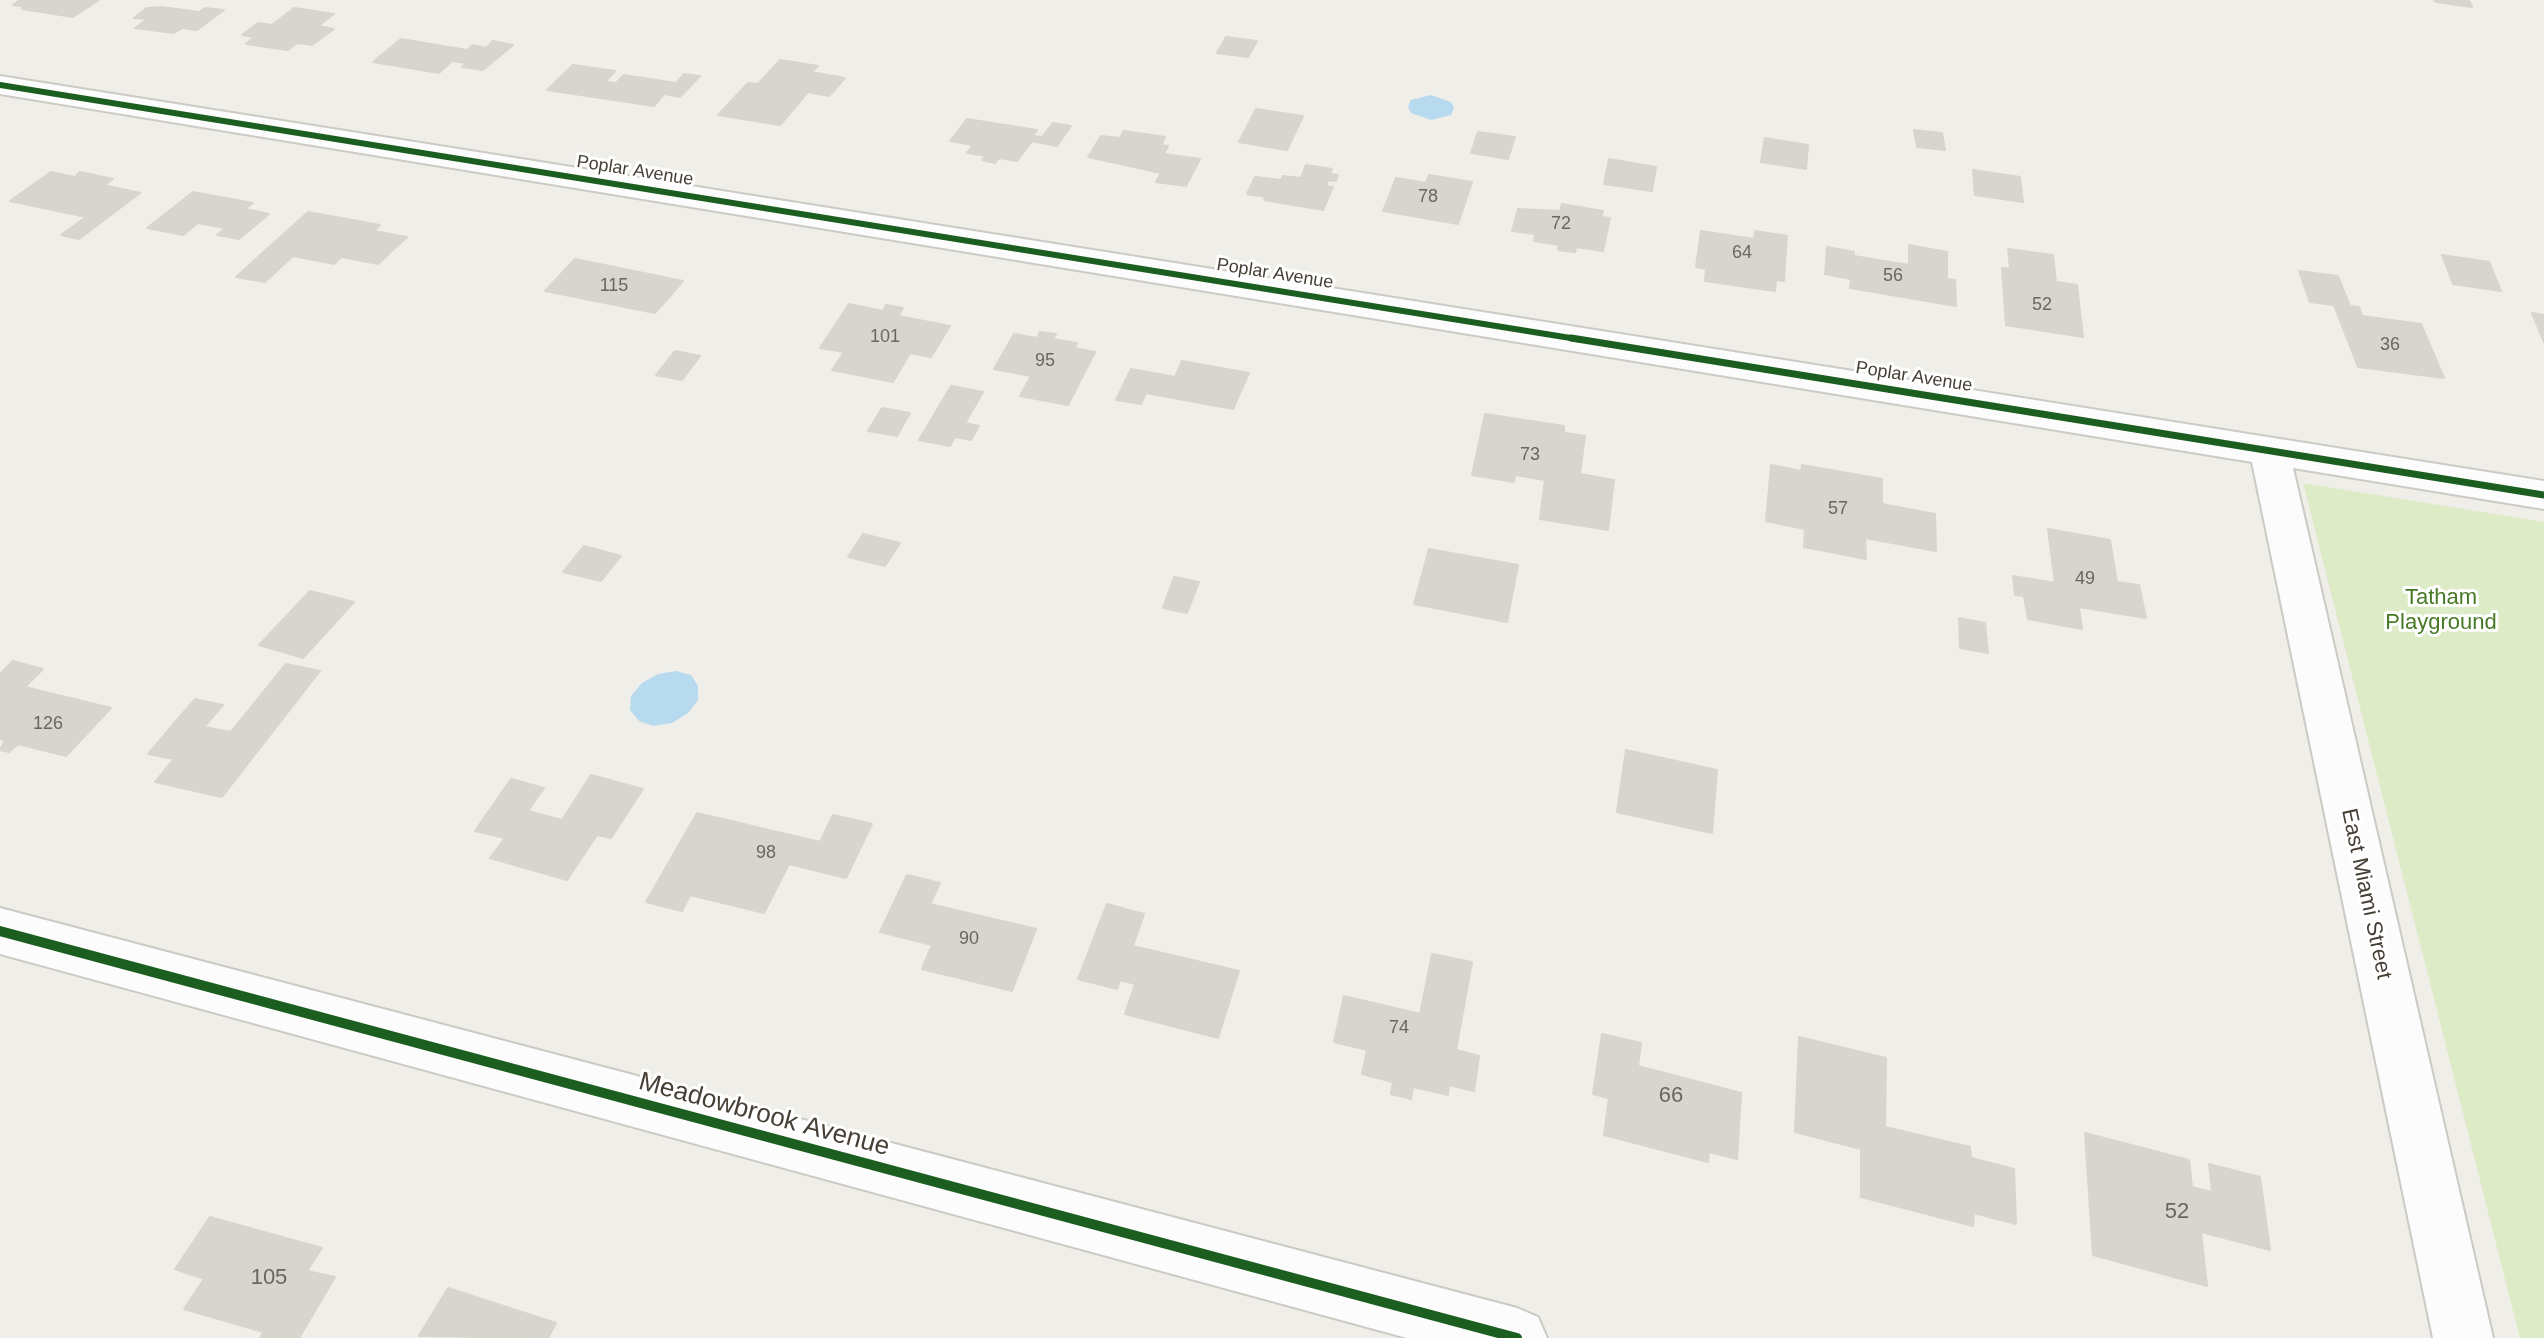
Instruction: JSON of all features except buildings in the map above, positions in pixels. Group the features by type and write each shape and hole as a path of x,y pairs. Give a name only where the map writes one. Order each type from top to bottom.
{"street":[{"name":"Poplar Avenue","path":"0,85 2544,495"},
{"name":"East Miami Street","path":"2269,450 2463,1338"},
{"name":"Meadowbrook Avenue","path":"0,931 1517,1338"}],"green space":[{"name":"Tatham Playground","path":"2303,483 2544,522 2544,1338 2520,1338"}],"water":[{"path":"1431,95 1451,102 1454,108 1451,115 1431,120 1411,113 1408,107 1411,100"},
{"path":"676,671 691,675 698,686 698,700 688,713 672,723 653,726 639,721 630,710 631,696 642,683 658,674"}],"cycle path":[{"path":"0,85 2544,495"},
{"path":"0,931 1517,1338"}]}
